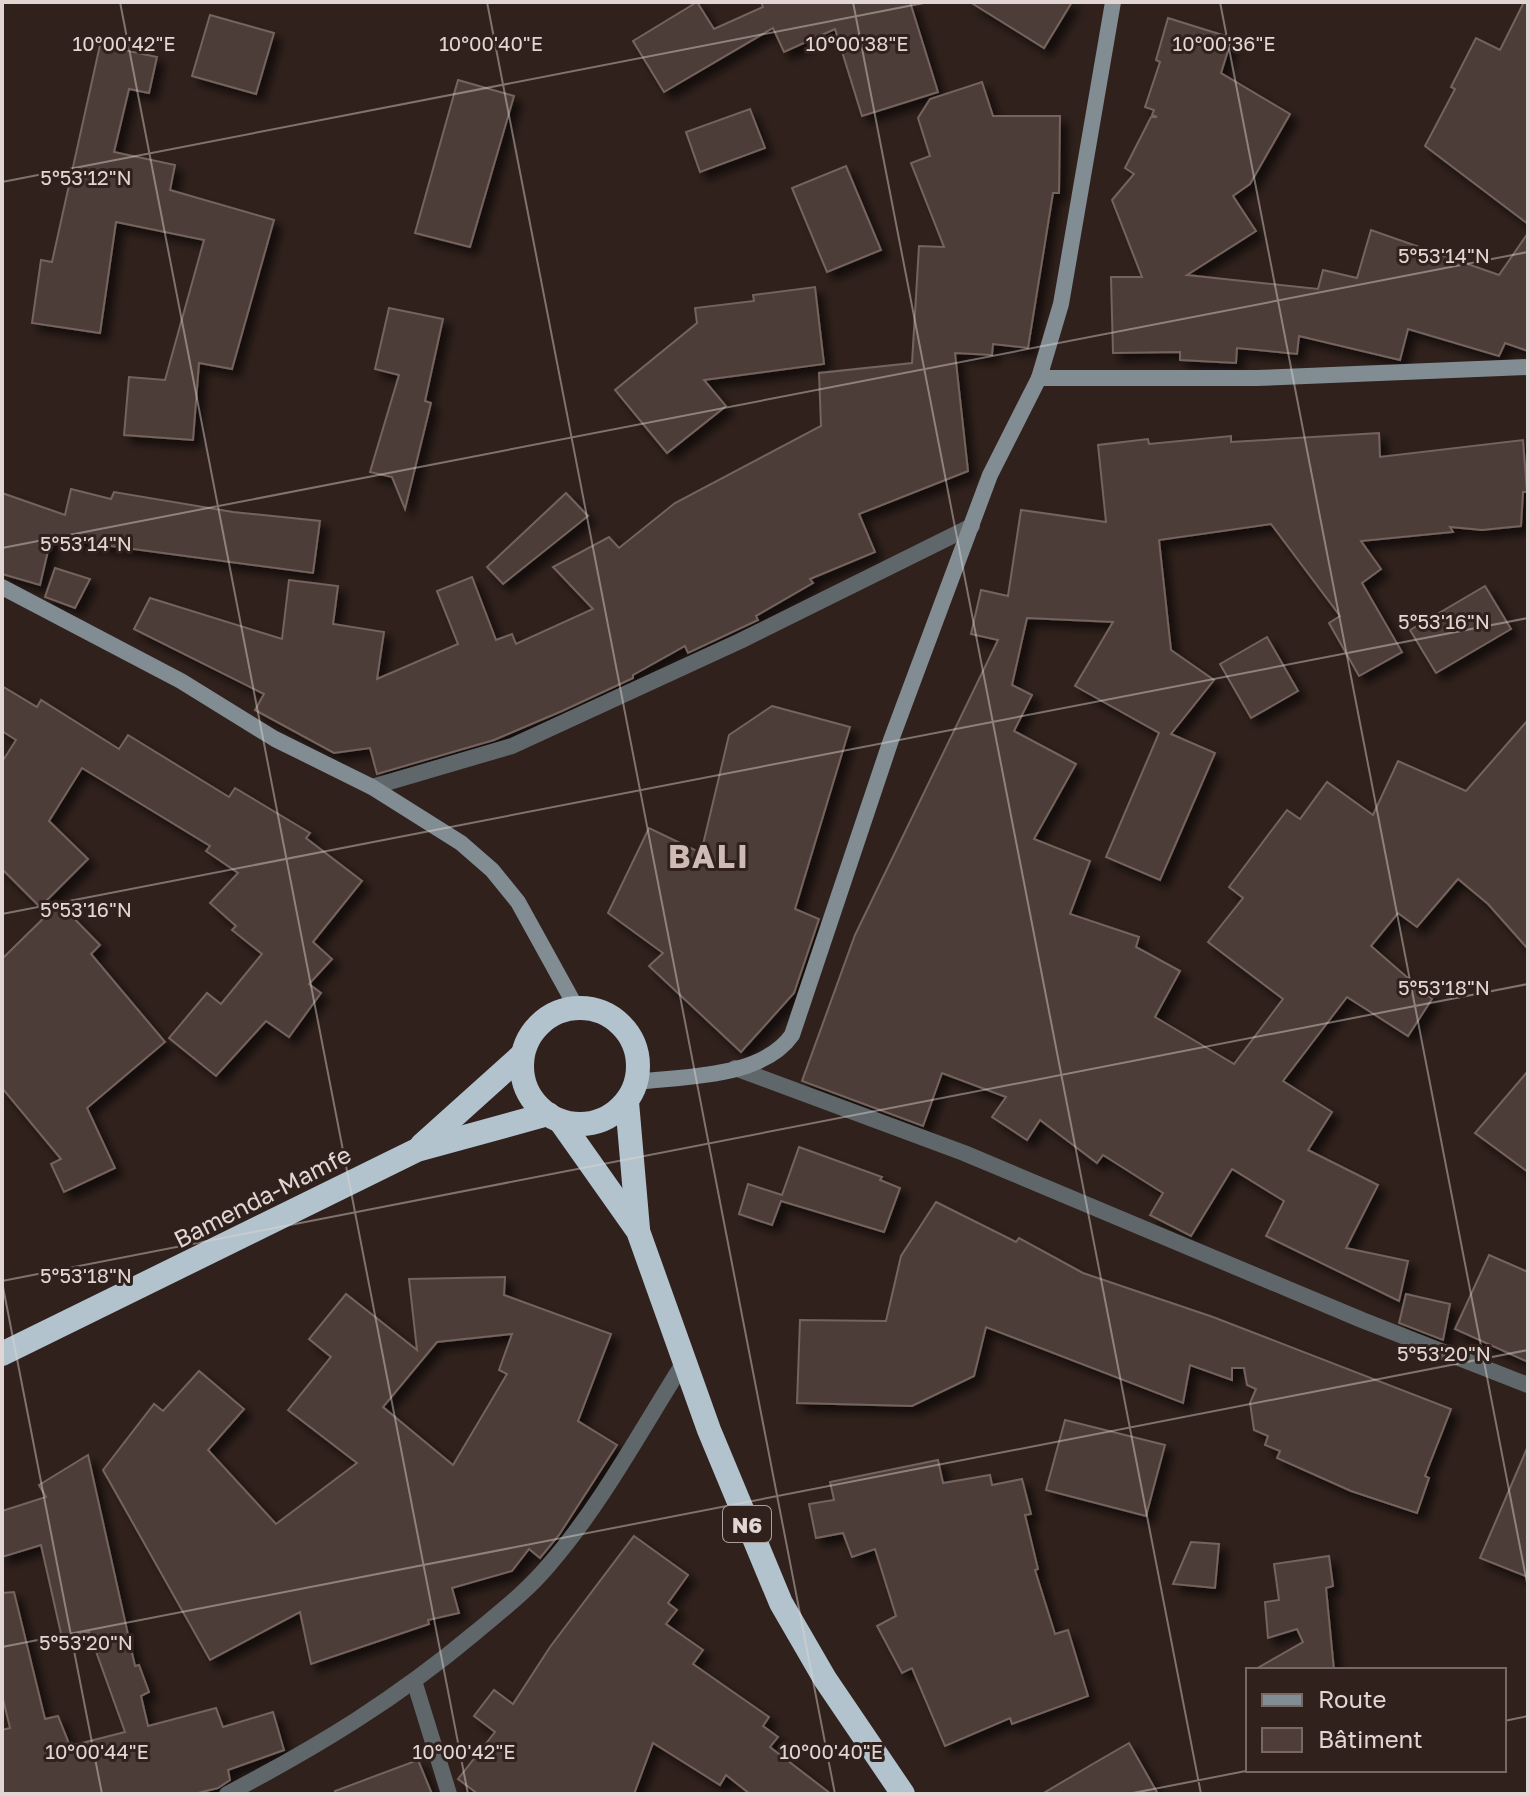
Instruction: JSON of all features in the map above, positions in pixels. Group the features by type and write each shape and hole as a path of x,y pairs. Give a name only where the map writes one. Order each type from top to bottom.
{"highway":[{"name":"Bamenda-Mamfe","path":"417,1150 522,1055 532,1032 552,1015 576,1007"},
{"name":"N6","path":"576,1007 598,1010 625,1029 639,1060 632,1092 638,1231"},
{"name":"N6","path":"522,1055 523,1078 532,1099 554,1118 638,1231 715,1443 781,1603 825,1679 903,1794"},
{"name":"Bamenda-Mamfe","path":"2,1354 417,1150 554,1118 585,1124 609,1118 632,1092"}],"street":[{"path":"632,1092 735,1068 773,1055 792,1035 891,740 990,475 1039,378 1061,304 1113,2"},
{"path":"1039,378 1257,378 1528,367"},
{"path":"372,787 512,746 740,641 972,526"},
{"path":"2,587 181,681 275,739 372,787 461,843 492,870 518,902 576,1007"},
{"path":"735,1068 964,1153 1362,1320 1528,1385"},
{"path":"227,1794 345,1730 415,1684 547,1568 581,1525 686,1359"},
{"path":"415,1684 449,1794"}],"building":[{"path":"697,2 714,29 763,7 761,2 910,2 938,92 862,116 835,29 784,52 773,28 664,92 633,41"},
{"path":"970,2 1072,2 1044,48"},
{"path":"1524,2 1528,2 1528,224 1425,146 1455,89 1451,87 1476,38 1500,50"},
{"path":"210,15 274,33 256,94 192,76"},
{"path":"1168,18 1232,38 1221,73 1290,114 1250,184 1233,196 1256,231 1187,275 1318,289 1323,270 1357,278 1371,230 1499,275 1528,233 1528,351 1505,343 1499,356 1408,329 1400,360 1299,336 1297,354 1237,348 1236,363 1180,360 1180,352 1113,353 1111,277 1142,277 1112,200 1134,174 1125,168 1151,117 1157,117 1152,115 1154,110 1145,107 1160,62 1156,60"},
{"path":"100,45 157,57 149,93 129,89 114,152 175,165 170,190 274,220 232,369 199,363 193,440 124,435 129,377 165,380 204,240 116,222 100,333 32,323 41,260 52,262"},
{"path":"458,80 514,96 470,247 415,233"},
{"path":"982,82 993,116 1060,116 1059,193 1053,193 1028,348 993,344 992,355 955,353 968,471 859,514 875,552 810,579 813,583 756,616 758,620 688,653 685,646 633,675 633,678 562,711 494,740 377,774 370,748 334,753 255,710 264,694 134,629 150,598 282,639 289,580 338,586 333,624 384,632 377,679 458,644 437,591 472,577 496,640 512,634 516,644 593,609 553,567 609,537 619,548 675,503 821,426 819,373 912,363 919,246 944,247 911,163 930,156 918,118 930,99"},
{"path":"750,109 765,148 700,172 686,132"},
{"path":"846,166 881,250 827,272 792,188"},
{"path":"815,287 824,364 704,380 726,406 667,453 615,390 697,323 695,308 754,301 753,295"},
{"path":"389,308 443,319 425,401 431,403 405,509 392,477 370,472 399,375 375,369"},
{"path":"1379,433 1380,457 1523,440 1527,492 1523,492 1521,526 1482,530 1450,527 1453,532 1361,541 1381,569 1362,583 1402,652 1359,676 1329,623 1340,616 1271,524 1159,540 1171,650 1214,680 1171,734 1215,753 1160,880 1106,857 1159,733 1075,686 1113,622 1027,618 1012,685 1032,695 1014,731 1076,764 1034,839 1090,861 1070,914 1139,937 1136,947 1180,971 1155,1017 1234,1064 1283,999 1208,942 1243,898 1229,887 1287,810 1300,819 1327,782 1373,815 1398,761 1466,791 1528,720 1528,949 1488,904 1458,879 1417,927 1398,913 1371,946 1432,999 1408,1036 1347,997 1283,1081 1332,1112 1308,1150 1378,1185 1346,1248 1408,1261 1399,1301 1266,1236 1284,1201 1232,1169 1191,1236 1150,1215 1163,1193 1103,1155 1097,1163 1040,1120 1027,1140 992,1117 1006,1097 942,1073 923,1126 802,1081 855,935 998,640 971,634 981,590 1008,596 1021,510 1106,522 1098,445 1148,439 1149,444 1231,436 1231,442"},
{"path":"71,489 111,499 114,492 233,512 320,521 313,573 51,538 40,585 2,574 2,493 65,515"},
{"path":"566,493 588,516 503,584 487,567"},
{"path":"55,568 90,579 75,608 45,597"},
{"path":"1485,586 1511,629 1436,673 1410,630"},
{"path":"1267,637 1298,691 1251,718 1220,664"},
{"path":"2,686 37,707 41,700 119,749 128,735 229,797 235,788 310,833 306,838 362,881 313,942 332,959 309,984 321,993 289,1037 266,1021 216,1076 169,1038 207,993 221,1004 262,954 232,930 236,926 210,903 238,873 206,851 210,846 82,768 49,821 88,859 40,907 2,869 2,762 16,740 2,731"},
{"path":"772,706 850,727 795,909 819,919 794,993 741,1052 649,966 663,953 608,913 649,828 701,853 729,735"},
{"path":"59,903 100,945 91,954 165,1042 87,1108 115,1168 64,1192 51,1164 61,1159 2,1088 2,959"},
{"path":"1528,1071 1528,1172 1475,1133"},
{"path":"799,1147 882,1177 880,1180 900,1188 884,1232 781,1201 772,1225 739,1214 748,1184 782,1195"},
{"path":"936,1202 1016,1242 1019,1238 1083,1273 1213,1317 1451,1409 1425,1476 1429,1478 1417,1513 1351,1491 1277,1458 1280,1451 1265,1445 1268,1436 1254,1430 1250,1403 1256,1389 1247,1385 1244,1368 1232,1368 1232,1380 1190,1365 1183,1403 986,1327 974,1376 912,1406 797,1403 800,1320 886,1321 901,1256"},
{"path":"1489,1255 1528,1272 1528,1362 1455,1329"},
{"path":"505,1277 504,1295 611,1334 578,1421 617,1445 559,1535 540,1558 529,1549 512,1571 452,1588 459,1613 428,1620 429,1624 311,1664 300,1612 210,1660 103,1470 154,1404 163,1411 199,1371 244,1409 208,1450 276,1524 357,1463 288,1410 331,1357 309,1339 346,1294 417,1350 409,1279","holes":["512,1334 499,1370 507,1374 453,1465 383,1407 437,1342"]},
{"path":"1406,1294 1450,1304 1443,1340 1399,1323"},
{"path":"1065,1420 1165,1445 1146,1516 1046,1490"},
{"path":"1528,1446 1528,1577 1480,1558"},
{"path":"88,1455 135,1666 139,1665 149,1692 141,1696 148,1726 216,1708 223,1727 273,1712 284,1750 228,1770 230,1780 218,1788 194,1794 2,1794 2,1730 10,1728 2,1695 2,1593 14,1592 45,1719 58,1716 70,1746 125,1732 89,1632 62,1638 41,1545 2,1557 2,1511 46,1497 39,1485"},
{"path":"938,1460 943,1483 990,1475 992,1485 1022,1479 1031,1514 1025,1515 1038,1569 1035,1570 1055,1634 1068,1630 1088,1696 1012,1724 1010,1718 945,1746 912,1668 902,1673 877,1626 896,1616 875,1549 852,1557 843,1533 816,1538 809,1504 834,1500 830,1482"},
{"path":"634,1536 688,1575 668,1603 677,1610 666,1624 703,1650 693,1664 769,1717 763,1726 778,1737 770,1747 831,1794 750,1794 726,1775 720,1785 653,1743 634,1794 478,1794 458,1779 495,1732 474,1716 494,1690 513,1704 550,1647"},
{"path":"1191,1542 1219,1544 1215,1588 1173,1584"},
{"path":"1329,1556 1333,1586 1326,1588 1334,1668 1258,1668 1303,1642 1297,1629 1268,1638 1265,1602 1279,1600 1274,1564"},
{"path":"1129,1743 1158,1794 1042,1794 1091,1765"},
{"path":"418,1760 432,1794 336,1794 335,1791"}],"district":[{"name":"BALI","path":"709,856"}]}
